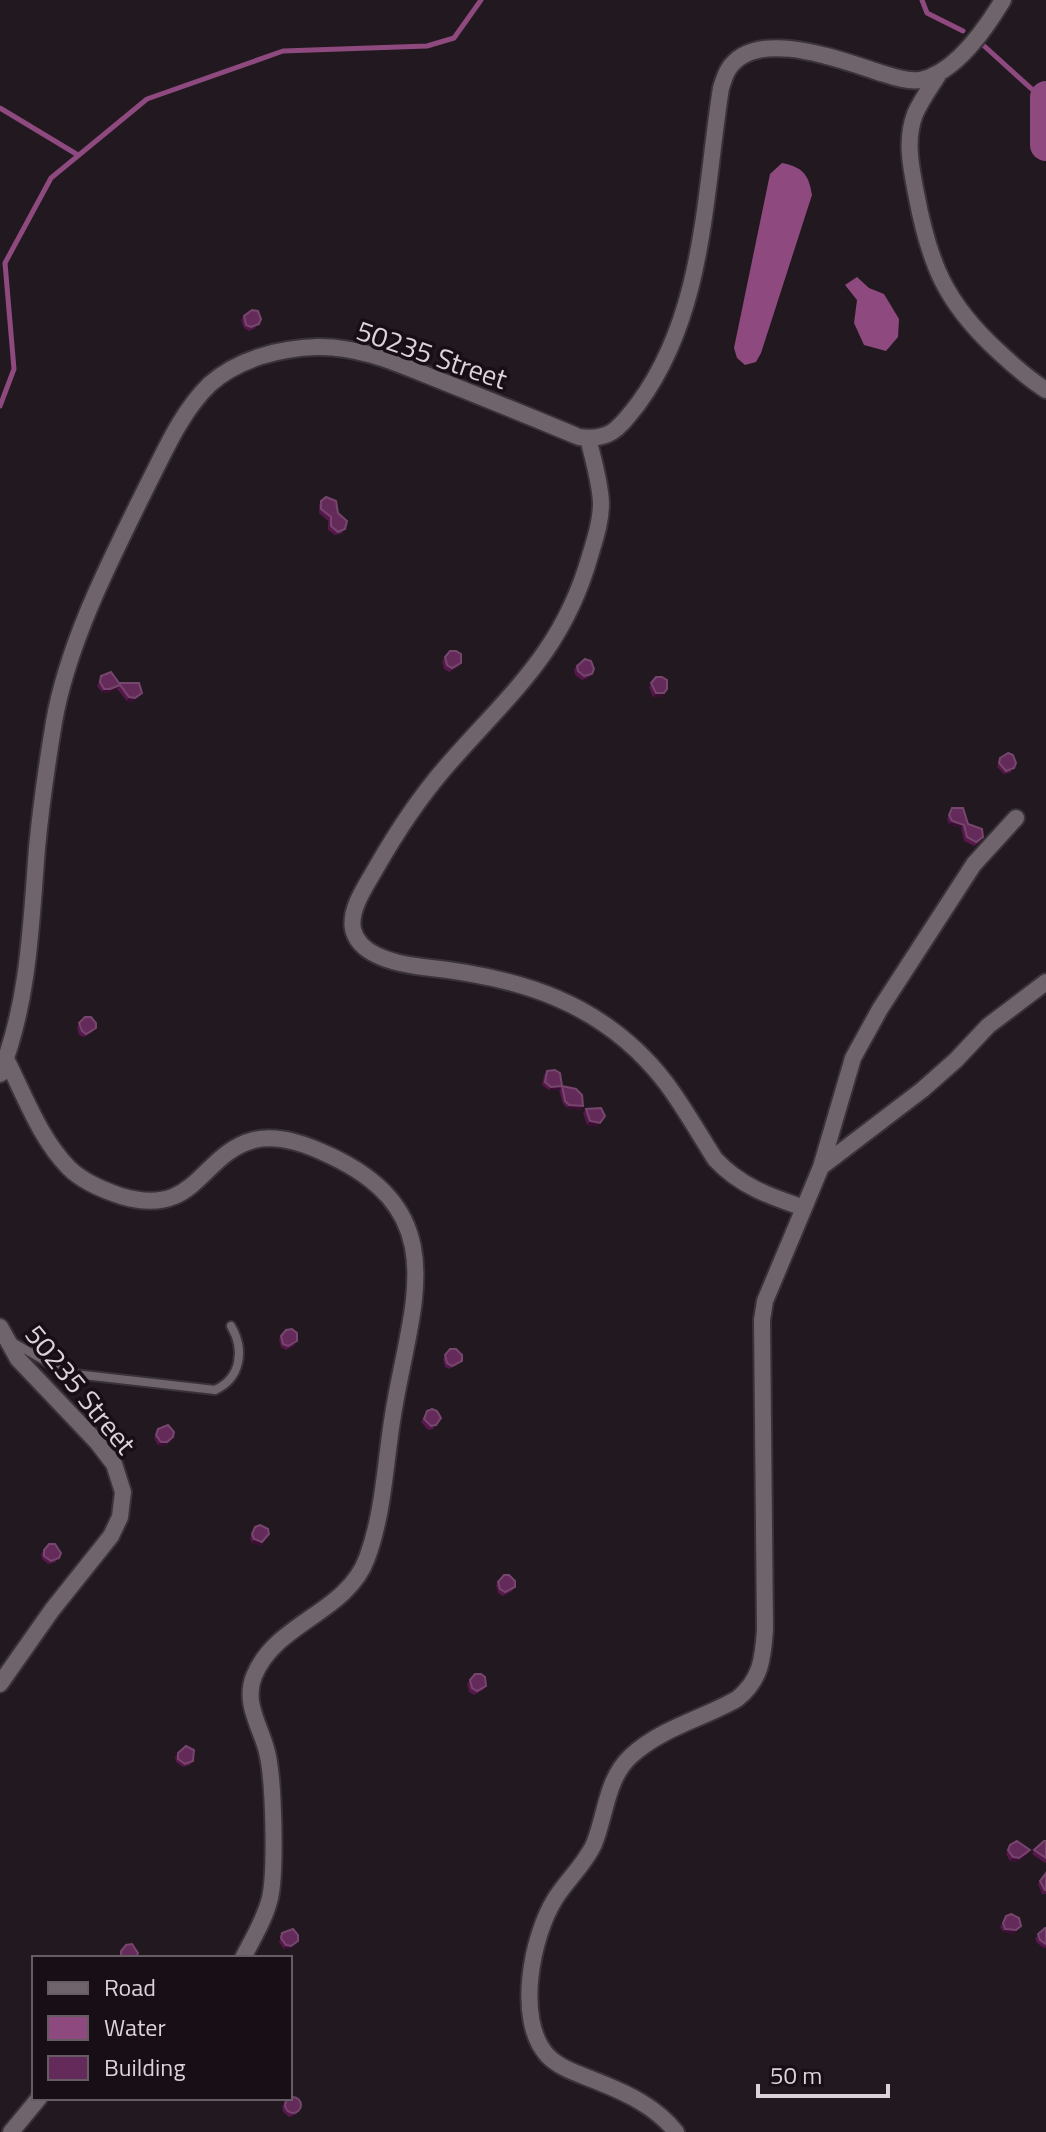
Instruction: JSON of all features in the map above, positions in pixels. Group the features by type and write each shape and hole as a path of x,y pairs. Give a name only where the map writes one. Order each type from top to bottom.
{"street":[{"path":"804,1208 765,1195 736,1180 715,1159 665,1082 643,1057 600,1021 520,982 391,960 359,943 352,922 356,908 388,847 443,771 533,672 554,643 574,603 600,516 597,477 588,438 612,434 651,386 687,303 696,272 721,88 728,70 754,50 777,48 805,51 897,78 920,80 940,72 960,56 984,30 1003,0"},
{"path":"940,72 915,114 910,137 910,160 923,233 937,274 954,304 980,335 1030,381 1046,390"},
{"name":"50235 Street","path":"3,1066 17,1024 29,951 45,782 65,679 78,638 127,526 187,410 210,385 245,361 316,347 348,349 386,359 588,438"},
{"path":"676,2132 662,2115 643,2103 575,2073 547,2055 533,2029 531,1969 545,1917 594,1843 618,1770 653,1737 737,1699 750,1690 758,1675 765,1630 762,1320 765,1301 821,1167 853,1058 880,1009 974,864 1016,818"},
{"path":"821,1167 922,1090 988,1026 1046,982"},
{"path":"3,1066 69,1168 106,1190 145,1201 162,1200 179,1195 230,1152 254,1140 282,1139 308,1145 343,1162 373,1182 395,1202 408,1227 415,1255 416,1282 392,1417 383,1498 366,1561 342,1593 285,1634 269,1651 252,1681 253,1715 267,1752 271,1779 272,1869 271,1894 265,1916 244,1956"},
{"name":"50235 Street","path":"0,1684 52,1610 111,1536 120,1517 123,1492 114,1464 18,1359 3,1332"},
{"path":"11,2132 37,2100"}],"lane":[{"path":"3,1332 66,1373 215,1390 226,1385 238,1364 238,1338 231,1326"}],"water":[{"path":"782,163 804,173 812,195 761,353 756,362 745,365 737,358 734,348 770,174"},
{"path":"857,277 869,288 884,294 899,319 898,337 886,351 864,345 854,323 857,300 845,285"}],"building":[{"path":"252,310 258,311 261,319 259,324 251,327 246,325 244,316"},
{"path":"326,497 336,501 338,513 347,521 345,529 338,532 331,526 331,517 321,509 321,501"},
{"path":"450,651 461,654 461,663 452,668 447,665 445,657"},
{"path":"585,659 591,661 594,669 592,674 584,676 577,666"},
{"path":"111,672 119,683 139,683 142,693 135,698 129,697 120,685 104,689 101,676"},
{"path":"656,677 667,680 664,693 656,693 651,683"},
{"path":"1008,753 1013,755 1016,763 1014,768 1006,771 999,763 1000,758"},
{"path":"952,808 963,808 968,824 982,829 983,837 976,842 967,837 964,825 952,821 949,815"},
{"path":"85,1017 91,1017 96,1023 96,1028 86,1034 79,1023"},
{"path":"547,1071 560,1073 562,1086 551,1087 545,1082"},
{"path":"562,1086 576,1089 582,1095 583,1106 569,1105"},
{"path":"601,1108 605,1116 600,1123 590,1121 586,1109"},
{"path":"292,1329 297,1333 297,1341 288,1346 283,1344 281,1336"},
{"path":"450,1349 456,1349 462,1355 462,1361 452,1366 447,1363 445,1355"},
{"path":"432,1409 441,1418 431,1426 424,1419 427,1411"},
{"path":"168,1425 174,1432 173,1437 161,1442 156,1435 158,1429"},
{"path":"260,1525 268,1529 269,1534 262,1542 254,1539 252,1534 255,1527"},
{"path":"49,1544 55,1544 61,1553 59,1558 51,1561 44,1556"},
{"path":"504,1575 515,1581 515,1587 505,1592 498,1582"},
{"path":"475,1674 485,1677 486,1686 477,1691 472,1688 470,1680"},
{"path":"186,1746 194,1750 193,1761 185,1764 178,1759 178,1753"},
{"path":"1017,1841 1030,1850 1019,1858 1013,1857 1008,1850"},
{"path":"1046,1841 1046,1858 1034,1850"},
{"path":"1046,1873 1046,1890 1045,1890 1040,1881"},
{"path":"1011,1914 1019,1918 1021,1926 1016,1930 1005,1929 1003,1923 1006,1916"},
{"path":"1046,1928 1046,1944 1038,1934"},
{"path":"293,1929 298,1941 291,1946 286,1945 281,1938 282,1933"},
{"path":"132,1944 137,1956 121,1956 126,1945"},
{"path":"293,2097 300,2102 299,2111 287,2111 287,2100"}],"waterway":[{"path":"0,406 14,369 5,263 51,178 147,99 283,51 427,46 454,38 481,0"},
{"path":"922,0 927,13 963,31"},
{"path":"982,44 1045,101"},
{"path":"1046,97 1046,145"},
{"path":"0,108 78,155"}]}
